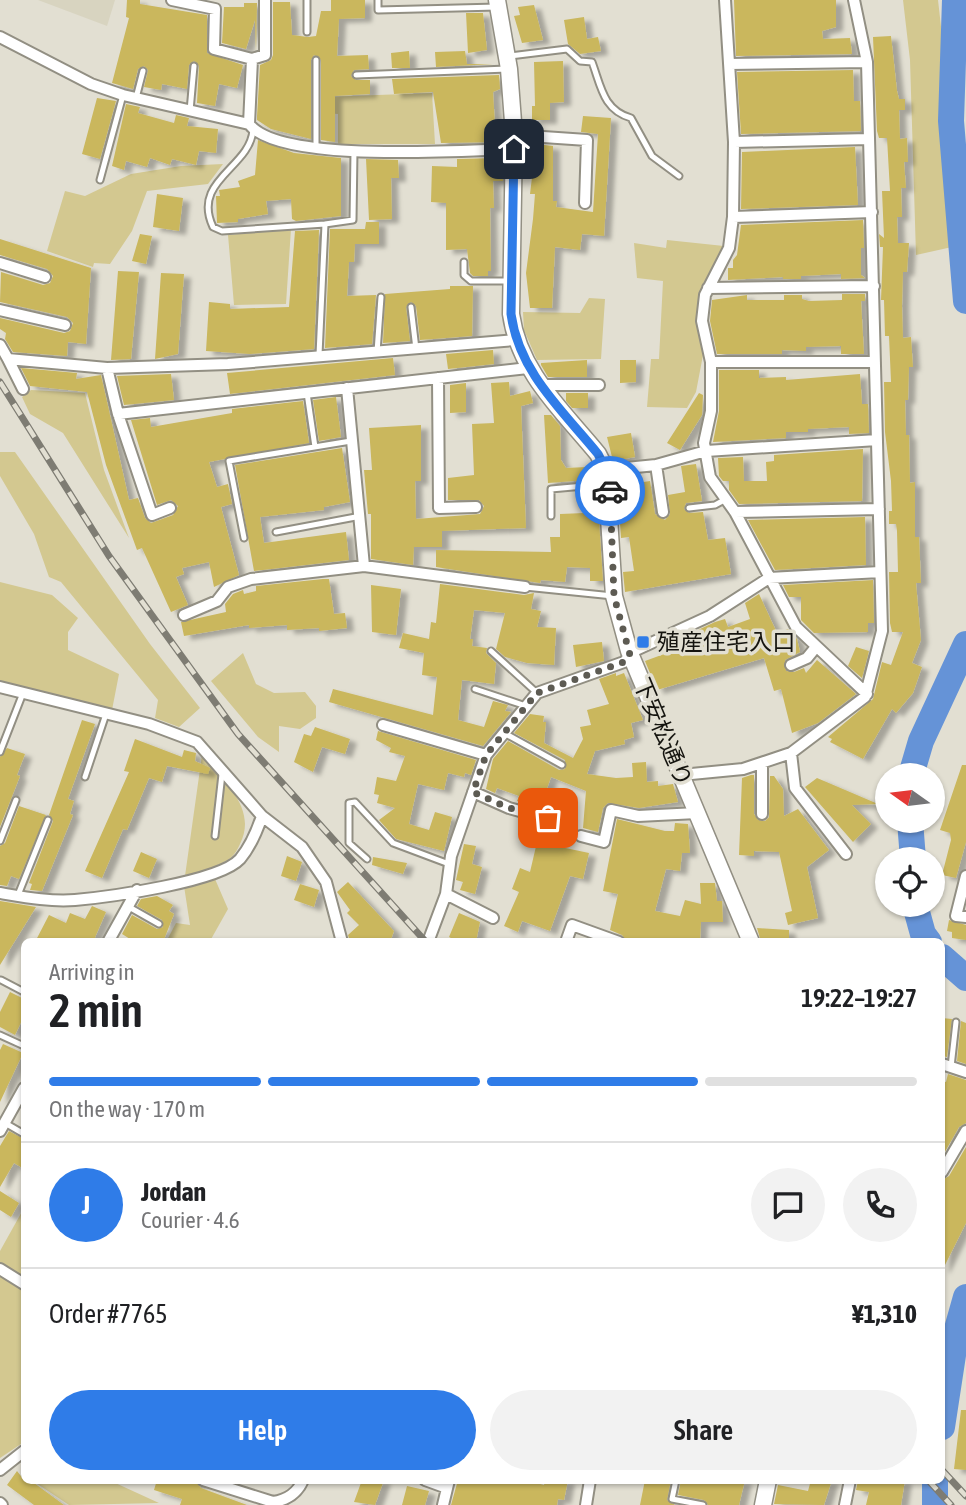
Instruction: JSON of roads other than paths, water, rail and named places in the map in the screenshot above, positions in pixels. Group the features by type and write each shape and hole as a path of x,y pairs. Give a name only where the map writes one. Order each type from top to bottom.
{"street":[{"path":"172,0 195,1 215,9 214,49 252,59 265,55 265,0"},
{"path":"725,0 734,142 733,217 729,248 708,288 702,321 711,362 712,411 704,443 710,477 735,512 796,627 867,694"},
{"path":"681,775 743,769 791,753 867,694 882,631 867,62 854,0"},
{"path":"497,4 508,63 514,142 514,340 528,368 598,454 608,477 706,451 877,440"},
{"path":"0,37 91,84 123,95 251,127 292,145 354,151 587,140 585,203"},
{"path":"251,127 252,59"},
{"path":"729,64 867,62"},
{"path":"734,142 869,139"},
{"path":"733,217 872,212"},
{"path":"0,263 45,277"},
{"path":"708,288 874,286"},
{"path":"0,310 65,325"},
{"path":"8,359 107,368 318,357 514,340"},
{"path":"0,345 23,389"},
{"path":"711,362 875,362"},
{"path":"107,368 118,414 152,515 170,508"},
{"path":"118,414 528,368"},
{"path":"438,378 439,508 477,507"},
{"path":"541,385 599,385"},
{"path":"347,388 354,441 363,566"},
{"path":"656,465 663,512"},
{"name":"下安松通り","path":"608,477 614,596 630,655 748,938"},
{"path":"735,512 879,509"},
{"path":"184,615 217,601 228,587 251,579 363,566 525,587"},
{"path":"430,938 446,894 449,864 486,755 537,693 624,662 630,655 710,616 769,578 880,572"},
{"path":"791,665 807,659 816,647"},
{"path":"0,687 149,724 197,742 262,816 302,847 326,881 341,938"},
{"path":"383,725 486,755"},
{"path":"791,753 795,788 846,854"},
{"path":"762,763 762,814"},
{"path":"473,792 509,808 567,824"},
{"path":"581,836 604,842 611,810 638,816 697,813"},
{"path":"0,892 74,900 199,877 239,861 254,839 262,816"},
{"path":"966,876 957,915 966,917"},
{"path":"110,938 137,890"},
{"path":"446,894 494,918"},
{"path":"567,938 572,925 608,938"},
{"path":"946,1066 966,1072"},
{"path":"4,1118 21,1092"},
{"path":"945,1167 966,1131"},
{"path":"0,1269 21,1282"},
{"path":"0,1470 21,1453"},
{"path":"216,1484 273,1502 284,1500 299,1489 301,1484"},
{"path":"443,1505 448,1484"},
{"path":"586,1505 589,1484"},
{"path":"762,1505 767,1484"},
{"path":"845,1505 849,1484"}],"lane":[{"path":"307,0 307,32"},
{"path":"378,0 378,10 497,4"},
{"path":"356,75 508,63 567,50 580,61 592,62 606,101 616,113 631,118 653,156 679,176"},
{"path":"316,60 316,148"},
{"path":"190,111 194,66"},
{"path":"136,98 143,71"},
{"path":"100,180 123,95"},
{"path":"251,127 248,149 221,176 209,199 207,215 213,227 222,231 353,220 354,151"},
{"path":"318,357 325,224"},
{"path":"464,262 464,275 471,281 512,281"},
{"path":"377,352 381,297"},
{"path":"411,307 416,349"},
{"path":"307,393 314,447"},
{"path":"244,538 229,461 354,441"},
{"path":"551,516 551,489 608,477"},
{"path":"688,508 715,505 726,499"},
{"path":"276,532 360,516"},
{"path":"525,587 614,596"},
{"path":"491,651 537,693"},
{"path":"475,689 526,706"},
{"path":"0,752 23,693"},
{"path":"85,777 106,714"},
{"path":"504,733 562,765"},
{"path":"215,836 222,771"},
{"path":"0,841 16,800"},
{"path":"366,859 349,844 349,803 355,802 393,843 449,864"},
{"path":"18,896 48,820"},
{"path":"128,906 159,924"},
{"path":"1,980 21,990"},
{"path":"946,1066 956,1022"},
{"path":"0,1035 21,1045"},
{"path":"4,1118 21,1132"},
{"path":"675,1484 672,1499 703,1505"}],"waterway":[{"path":"955,0 951,121 966,301"},
{"path":"915,763 921,741 966,644"},
{"path":"911,833 912,847"},
{"path":"918,917 926,938"},
{"path":"945,960 966,978"},
{"path":"945,1407 957,1329 966,1297"},
{"path":"935,1484 935,1505"}],"railway":[{"path":"0,382 109,556 238,734 422,938"},
{"path":"945,1473 966,1496"},
{"path":"932,1484 951,1505"}],"place":[{"name":"殖産住宅入口","path":"643,642"}]}
